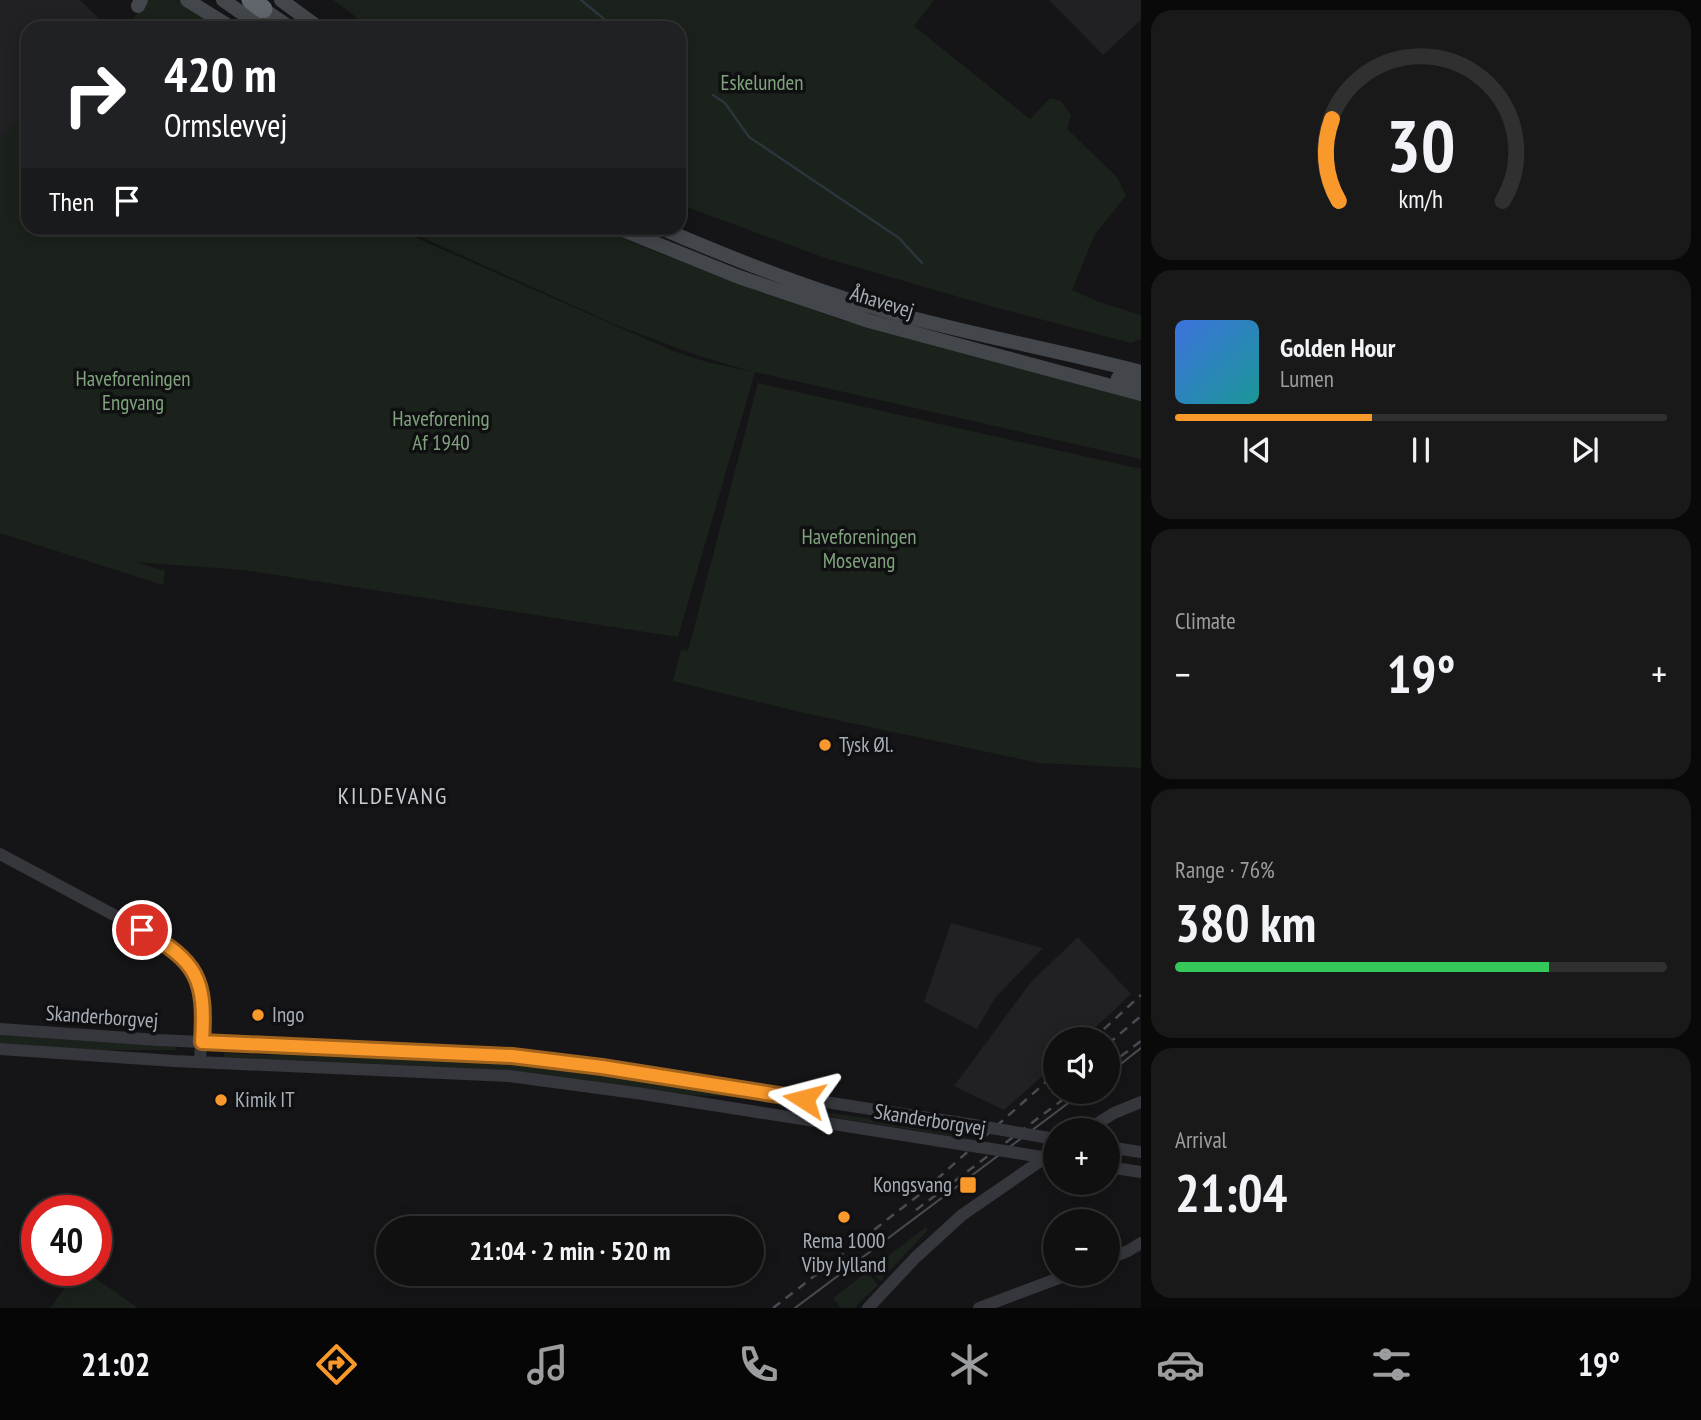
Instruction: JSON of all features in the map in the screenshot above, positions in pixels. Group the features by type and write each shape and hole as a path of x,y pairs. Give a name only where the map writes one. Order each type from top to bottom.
{"main road":[{"path":"187,0 221,21"},
{"path":"223,0 264,9 298,21"},
{"path":"296,0 321,21"},
{"path":"264,9 281,21"},
{"name":"Åhavevej","path":"635,235 783,293 881,325 1141,394"},
{"name":"Åhavevej","path":"678,235 744,262 894,313 1141,372"},
{"path":"966,348 1141,383"}],"street":[{"path":"0,854 142,930 181,956 194,971 202,992 200,1062"},
{"name":"Skanderborgvej","path":"0,1029 202,1042 512,1056 602,1067 1043,1137"},
{"name":"Skanderborgvej","path":"0,1049 200,1062 509,1076 643,1094 1043,1157"},
{"path":"799,1119 804,1099"},
{"path":"1106,1118 1141,1102"},
{"path":"1120,1149 1141,1152"},
{"path":"868,1308 915,1258 962,1214 1043,1159"},
{"path":"1120,1169 1141,1172"},
{"path":"1120,1254 1141,1243"},
{"path":"979,1308 1043,1284"}],"shaded area":[{"path":"0,0 80,0 102,21 21,21 21,131 0,145"},
{"path":"1049,0 1141,0 1141,20 1103,55"},
{"path":"951,923 1043,948 995,998 977,1029 924,1002"},
{"path":"1078,937 1131,994 1096,1027 1043,1027 1043,1076 1004,1110 954,1086 1031,982"}],"green space":[{"path":"146,0 177,0 211,21 133,21"},
{"name":"Eskelunden","path":"333,0 934,0 914,26 1030,119 1050,98 1061,101 1071,115 1067,129 1117,177 1126,196 1095,234 1072,290 1141,315 1141,339 1131,343 825,258 686,207 686,21 362,21"},
{"path":"15,122 21,126 21,235 410,235 673,351 753,372 699,356 621,327 417,235 615,235 838,319 1141,400 1141,459 755,372 678,637 244,570 135,562 165,571 163,585 0,533 0,140"},
{"name":"Haveforeningen Mosevang","path":"758,383 1141,469 1141,768 1039,763 804,713 673,681 681,650 688,651"},
{"path":"0,1035 176,1047 176,1050 88,1050 0,1043"},
{"path":"308,1052 553,1067 781,1101 781,1105 734,1097 686,1095 508,1070 224,1057 224,1053 264,1055"},
{"path":"824,1112 967,1131 966,1138 823,1116"},
{"path":"926,1227 928,1230 880,1281 870,1270"},
{"path":"867,1272 878,1285 854,1308 841,1308 833,1298"},
{"path":"66,1286 106,1286 138,1308 50,1308"}],"waterway":[{"path":"581,0 606,21"},
{"path":"713,95 725,103 749,137 899,238 922,263"}],"tram line":[{"path":"1120,1065 1141,1048"},
{"path":"795,1308 1067,1104"}],"railway":[{"path":"1106,1027 1141,995"},
{"path":"1120,1034 1141,1016"},
{"path":"1120,1057 1141,1041"},
{"path":"773,1308 919,1195 1043,1085"},
{"path":"916,1210 1057,1104"}],"place":[{"name":"Tysk Øl.","path":"825,745"},
{"name":"Ingo","path":"258,1015"},
{"name":"Kimik IT","path":"221,1100"},
{"name":"Kongsvang","path":"968,1185"},
{"name":"Rema 1000 Viby Jylland","path":"844,1217"}],"district":[{"name":"KILDEVANG","path":"393,796"}],"route":[{"path":"142,930 173,948 194,971 203,999 202,1042 512,1056 602,1067 804,1099"}],"park label":[{"name":"Haveforeningen Engvang","path":"133,391"},
{"name":"Haveforening Af 1940","path":"441,431"}]}
